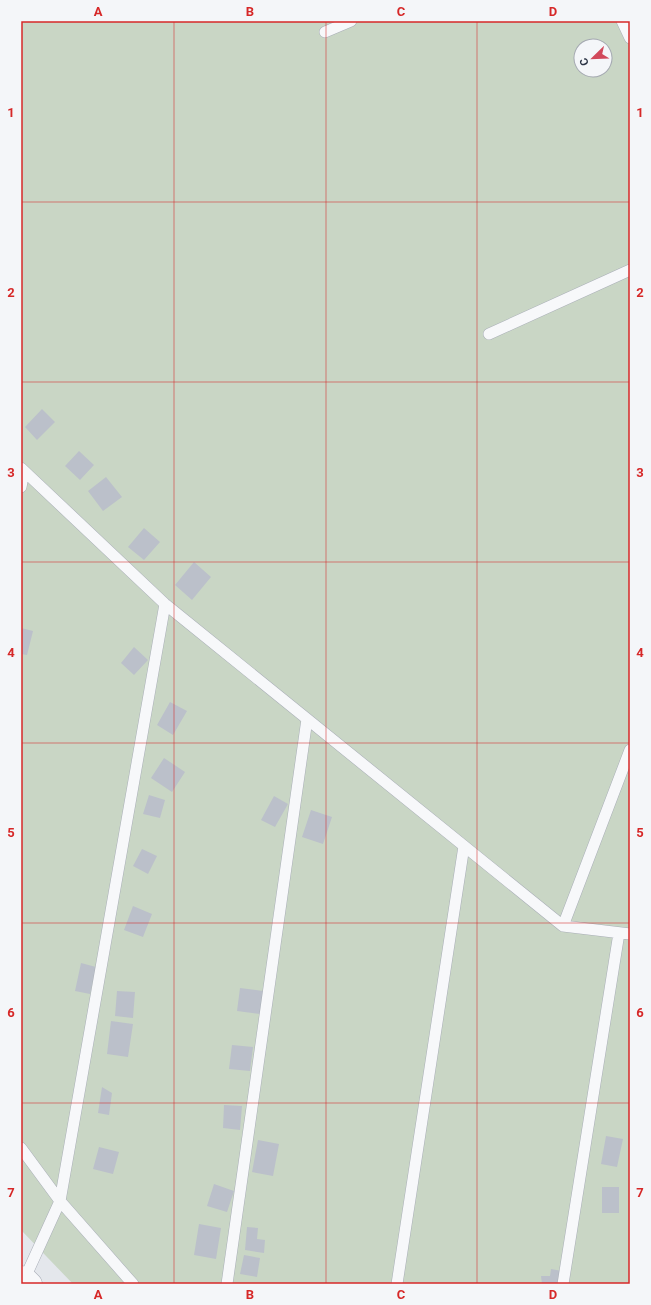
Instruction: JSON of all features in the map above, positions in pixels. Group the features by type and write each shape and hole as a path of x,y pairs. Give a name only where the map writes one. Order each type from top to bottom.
{"lane":[{"path":"325,32 351,21"},
{"path":"622,21 630,38"},
{"path":"489,334 630,270"},
{"path":"21,487 22,470"},
{"path":"22,470 165,604 563,926 630,934"},
{"path":"26,1280 60,1201 165,604"},
{"path":"228,1284 307,719"},
{"path":"563,926 630,750"},
{"path":"397,1284 464,846"},
{"path":"563,1284 619,933"},
{"path":"21,1148 60,1201 133,1284"}],"green space":[{"path":"21,21 630,21 630,1284 73,1284 21,1230"}],"building":[{"path":"42,409 55,422 37,440 25,427"},
{"path":"79,451 94,465 80,480 65,466"},
{"path":"106,477 122,497 103,511 88,491"},
{"path":"144,528 160,542 144,560 128,547"},
{"path":"194,562 211,577 192,600 175,585"},
{"path":"21,628 33,631 27,655 21,654"},
{"path":"134,647 148,660 134,675 121,663"},
{"path":"170,702 187,711 173,735 157,725"},
{"path":"164,758 185,772 172,792 151,778"},
{"path":"149,795 165,800 160,818 143,814"},
{"path":"274,796 288,804 275,827 261,820"},
{"path":"311,810 332,817 323,844 302,837"},
{"path":"142,849 157,856 148,874 133,866"},
{"path":"133,906 152,914 143,937 124,930"},
{"path":"81,963 96,967 90,994 75,991"},
{"path":"240,988 263,991 260,1014 237,1011"},
{"path":"117,991 135,992 133,1018 115,1016"},
{"path":"111,1021 133,1024 128,1057 107,1054"},
{"path":"232,1045 253,1047 250,1071 229,1069"},
{"path":"102,1087 112,1093 109,1115 98,1113"},
{"path":"224,1105 242,1106 240,1130 223,1128"},
{"path":"606,1136 623,1139 617,1167 601,1164"},
{"path":"258,1140 279,1144 273,1176 252,1172"},
{"path":"99,1147 119,1152 113,1174 93,1169"},
{"path":"214,1184 234,1191 227,1212 207,1206"},
{"path":"602,1187 619,1187 619,1213 602,1213"},
{"path":"199,1224 221,1228 216,1259 194,1255"},
{"path":"247,1227 258,1228 257,1239 265,1240 264,1253 245,1250"},
{"path":"244,1255 260,1258 257,1277 240,1274"},
{"path":"551,1269 562,1271 559,1284 542,1284 541,1276 550,1276"}]}
